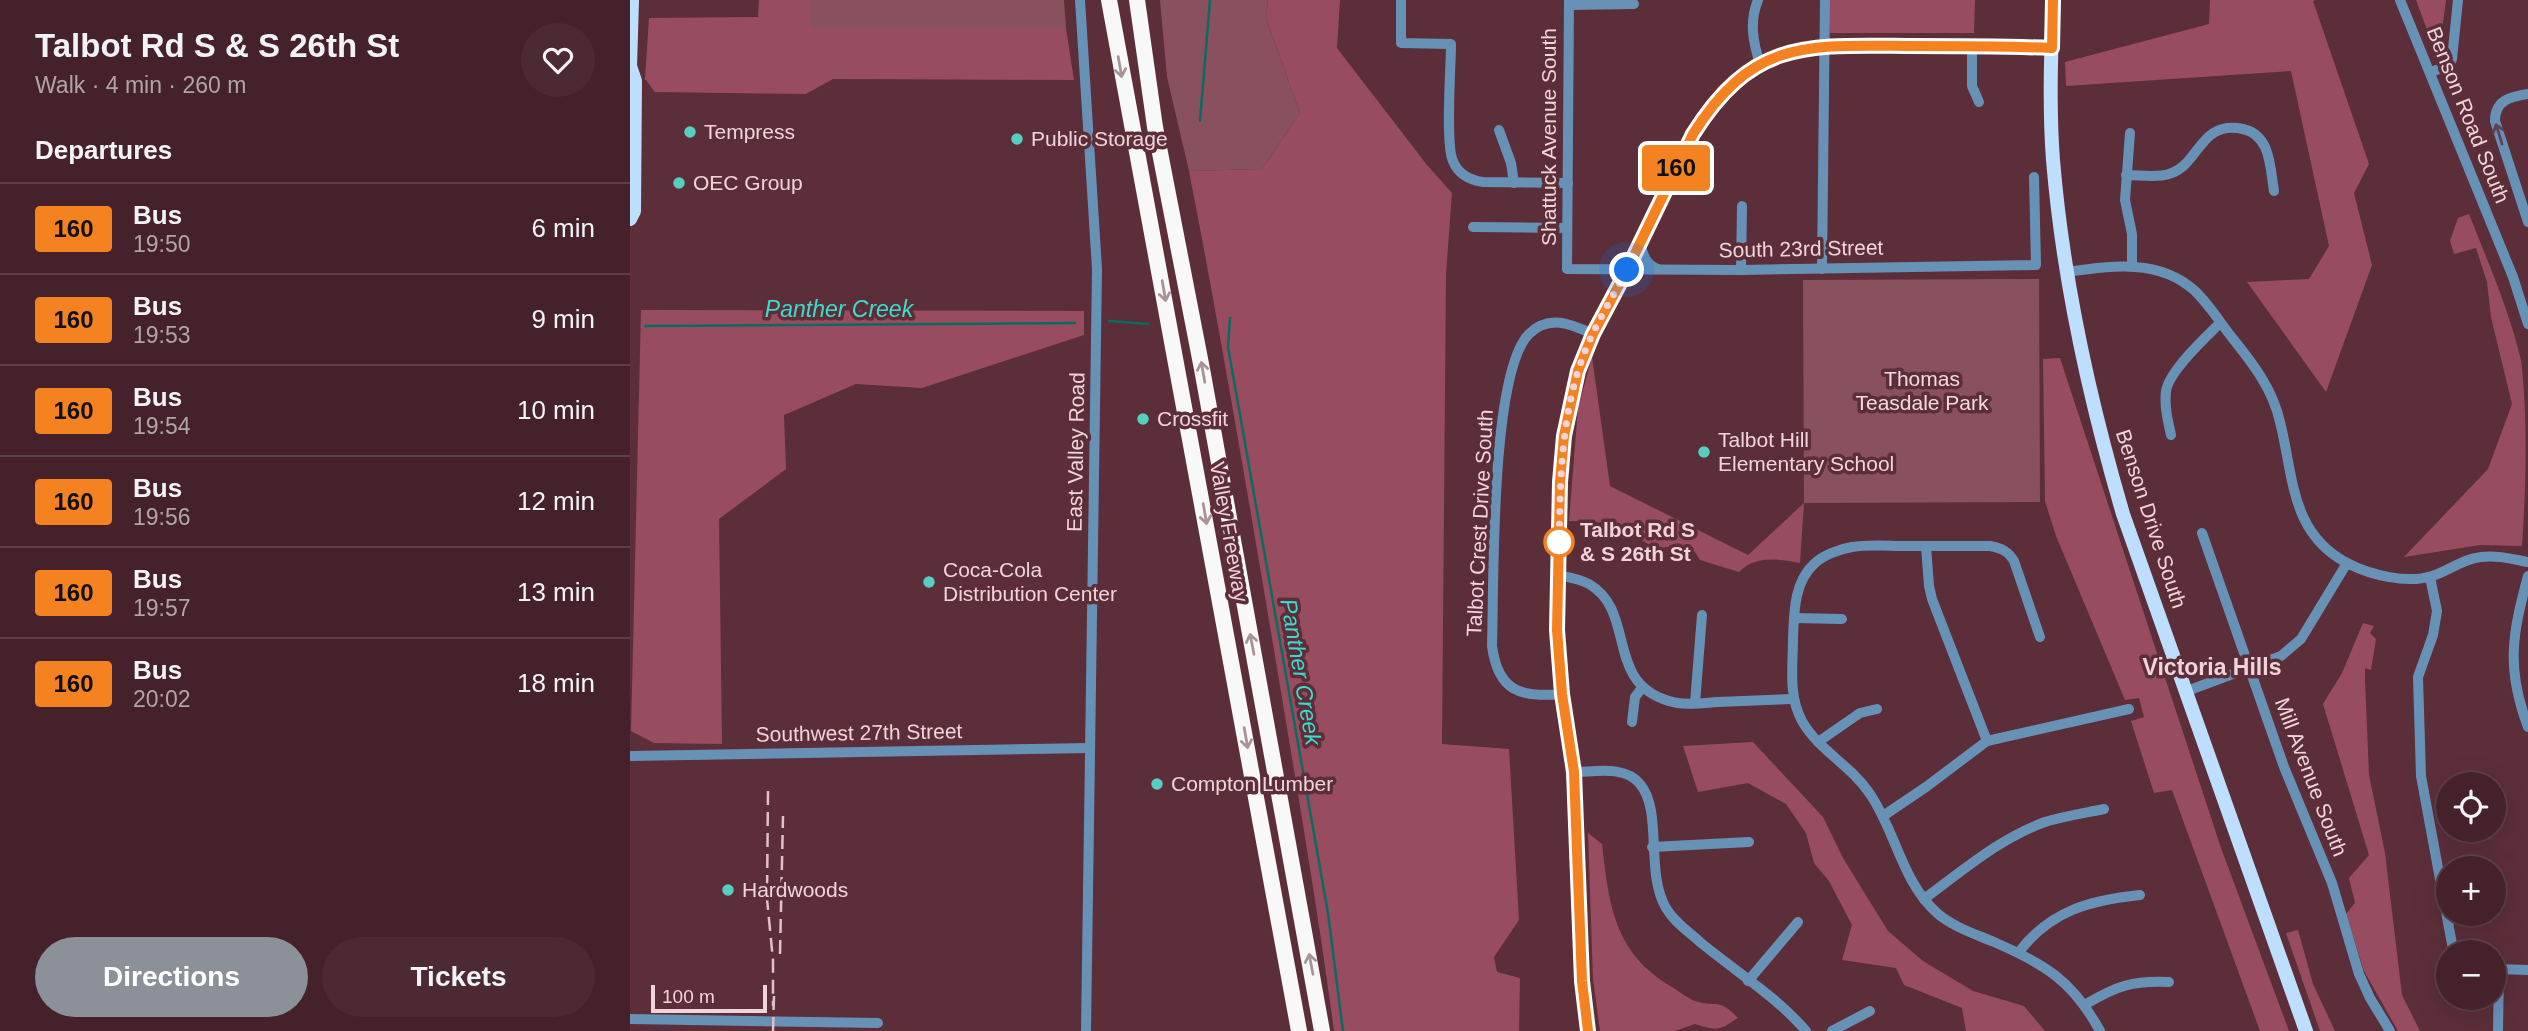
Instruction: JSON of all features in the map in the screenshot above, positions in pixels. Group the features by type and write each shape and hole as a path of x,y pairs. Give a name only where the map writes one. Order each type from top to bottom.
{"highway":[{"name":"Valley Freeway","path":"1109,0 1298,1031"},
{"path":"1128,0 1145,108 1154,127"},
{"name":"Valley Freeway","path":"1137,0 1154,127 1202,369 1322,1031"}],"main road":[{"path":"630,219 634,211 636,109 635,81 630,66 632,0"},
{"name":"Benson Drive South","path":"2053,0 2053,158 2081,356 2123,514 2306,1031"}],"street":[{"name":"East Valley Road","path":"1080,0 1097,269 1086,1031"},
{"path":"1401,0 1401,43 1451,44 1450,154 1453,163 1464,176 1474,181 1568,183"},
{"path":"1758,0 1752,34 1760,64"},
{"path":"1822,268 1825,0"},
{"name":"Benson Road South","path":"2400,0 2513,276 2528,324"},
{"path":"2430,72 2449,66 2452,59 2458,0"},
{"name":"Shattuck Avenue South","path":"1567,270 1569,3 1634,4"},
{"path":"1588,1031 1582,981 1574,772 1562,694 1557,630 1560,482 1564,436 1578,371 1593,334 1704,115 1732,84 1760,64 1785,54 1823,46 2052,48"},
{"path":"1972,47 1972,86 1979,102"},
{"path":"2528,94 2507,98 2495,112 2495,121 2528,222"},
{"path":"2126,175 2170,174 2181,167 2215,131 2233,128 2252,132 2264,144 2274,191"},
{"path":"1499,130 1508,152 1514,183"},
{"path":"2130,133 2125,200 2132,234 2132,265"},
{"name":"South 23rd Street","path":"1567,270 1741,271 2036,265 2034,177"},
{"path":"1741,271 1742,206"},
{"path":"1473,227 1567,228"},
{"path":"1640,243 1644,257 1652,267 1660,270"},
{"path":"2067,271 2132,265 2165,273 2196,292 2258,371 2272,395 2280,420 2294,496 2301,514 2320,542 2347,563 2383,575 2410,579 2430,577 2459,563 2482,557 2494,556 2528,562"},
{"name":"Talbot Crest Drive South","path":"1562,694 1534,696 1514,690 1504,681 1494,658 1492,632 1500,423 1512,371 1528,335 1538,328 1560,321 1593,334"},
{"path":"2171,435 2166,401 2168,383 2197,346 2220,323"},
{"name":"Mill Avenue South","path":"2202,533 2284,767 2332,883 2358,974 2390,1031"},
{"path":"2040,637 2010,554 2000,548 1862,546 1838,551 1814,564 1797,592 1792,699 1804,724 1818,743 1870,793 1913,884 1924,899 1938,914 1961,928 2019,953 2063,980 2086,1004 2100,1031"},
{"path":"1926,546 1932,600 1987,741"},
{"path":"2186,691 2291,650 2301,639 2347,563"},
{"path":"1558,575 1586,582 1597,589 1606,600 1618,625 1623,654 1629,669 1643,688 1656,696 1672,702 1695,703 1792,699"},
{"path":"2528,576 2514,627 2512,649 2519,700 2528,727"},
{"path":"2430,577 2437,623 2418,677 2421,776 2451,940"},
{"path":"1695,703 1702,615"},
{"path":"1794,618 1842,619"},
{"path":"1632,722 1635,697 1643,688"},
{"path":"1818,743 1860,713 1877,709"},
{"path":"1883,816 1987,741 2129,709"},
{"name":"Southwest 27th Street","path":"630,756 1089,748"},
{"path":"1574,772 1622,773 1640,783 1650,803 1657,882 1664,905 1674,919 1777,1002 1807,1031"},
{"path":"1924,899 2019,834 2062,817 2104,808"},
{"path":"1653,846 1749,842"},
{"path":"2019,953 2031,935 2065,913 2109,898 2140,895"},
{"path":"1748,981 1798,922"},
{"path":"2506,969 2528,970"},
{"path":"2086,1004 2125,984 2169,982"},
{"path":"2497,1010 2498,1031"},
{"path":"1832,1031 1870,1011"},
{"path":"630,1019 878,1023"}],"green space":[{"path":"810,0 1064,0 1066,28 810,28"},
{"path":"1160,0 1268,0 1266,18 1300,113 1262,169 1189,171 1167,77"},
{"name":"Thomas Teasdale Park","path":"2039,279 2040,502 1804,503 1803,280"}],"shaded area":[{"path":"759,0 810,0 810,28 1066,28 1074,80 833,79 806,94 655,92 645,79 649,18 758,17"},
{"path":"1268,0 1340,0 1337,48 1427,165 1452,193 1446,274 1442,744 1509,749 1519,920 1494,957 1497,972 1520,978 1519,1031 1334,1031 1274,650 1189,171 1262,169 1300,113 1266,18"},
{"path":"1829,0 1975,0 1974,33 1830,33"},
{"path":"2210,0 2315,0 2313,1 2369,164 2354,193 2372,265 2326,392 2247,282 2309,279 2329,246 2291,71 2066,86 2065,62 2209,24"},
{"path":"2416,0 2446,0 2438,60"},
{"path":"2469,214 2504,304 2521,360 2526,453 2522,546 2480,545 2404,557 2488,469 2512,404 2491,317 2487,282 2476,248 2454,254 2450,241 2458,218"},
{"path":"641,310 1084,311 1084,335 922,388 856,384 784,415 786,469 719,519 722,744 654,743 631,731"},
{"path":"1592,357 1610,486 1748,555 1804,503 1800,563 1760,561 1739,572 1700,560 1695,552 1679,545 1655,549 1617,523 1569,521 1578,408"},
{"path":"2060,358 2221,848 2289,1031 2260,1031 2172,790 2154,793 2131,721 2144,717 2139,698 2125,700 2056,536 2045,501 2043,359"},
{"path":"2363,623 2374,626 2370,633 2376,639 2371,670 2365,668 2369,775 2385,853 2402,995 2420,1031 2398,1031 2364,971 2346,914 2355,903 2349,878 2369,855 2323,704 2342,673"},
{"path":"1753,742 1823,817 1843,858 1888,931 1923,961 1973,991 2024,1006 2045,1031 1966,1031 1962,1008 1904,985 1896,968 1842,960 1852,925 1829,881 1814,863 1806,833 1786,804 1748,783 1698,792 1683,746"},
{"path":"1588,833 1602,844 1612,907 1626,943 1638,959 1653,974 1689,998 1722,1005 1738,1018 1718,1028 1695,1024 1675,1031 1600,1031 1593,979"},
{"path":"2298,930 2313,984 2335,1031 2320,1031 2286,933"}],"waterway":[{"path":"1200,121 1210,0"},
{"name":"Panther Creek","path":"1230,318 1228,347 1328,913 1343,1031"},
{"name":"Panther Creek","path":"1109,321 1148,324"},
{"name":"Panther Creek","path":"645,326 1075,323"}],"railway":[{"path":"768,791 767,899 773,960 773,1006"},
{"path":"780,954 783,816"},
{"path":"773,1031 774,996"}],"bus line":[{"name":"160","path":"1588,1031 1582,981 1574,772 1562,694 1557,630 1560,482 1564,436 1578,371 1593,334 1693,134 1704,115 1732,84 1760,64 1805,48 2052,48 2053,0"}],"place":[{"name":"Tempress","path":"690,132"},
{"name":"Public Storage","path":"1017,139"},
{"name":"OEC Group","path":"679,183"},
{"name":"Crossfit","path":"1143,419"},
{"name":"Talbot Hill Elementary School","path":"1704,452"},
{"name":"Talbot Rd S & S 26th St","path":"1559,542"},
{"name":"Coca-Cola Distribution Center","path":"929,582"},
{"name":"Compton Lumber","path":"1157,784"},
{"name":"Hardwoods","path":"728,890"}],"district":[{"name":"Victoria Hills","path":"2212,667"}],"route":[{"path":"1559,542 1559,552 1564,436 1578,371 1593,334 1627,270"}]}
